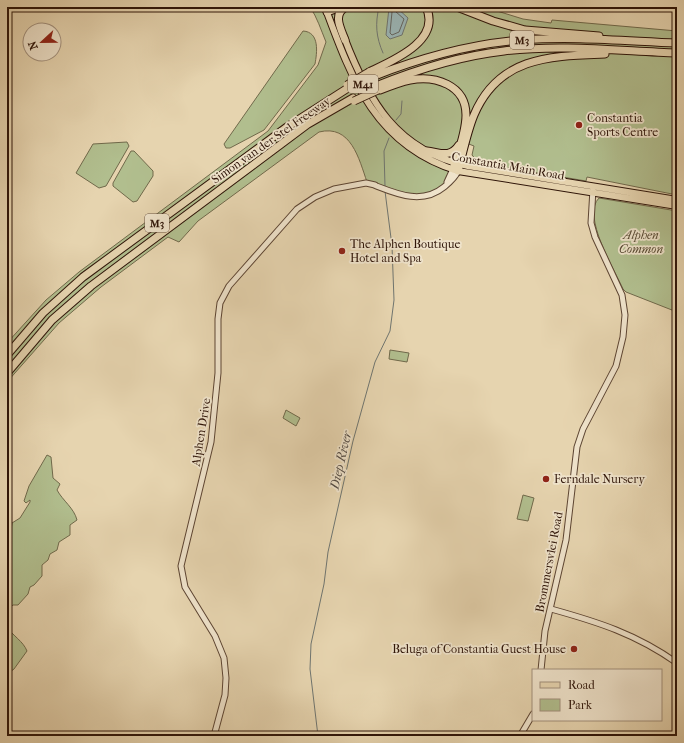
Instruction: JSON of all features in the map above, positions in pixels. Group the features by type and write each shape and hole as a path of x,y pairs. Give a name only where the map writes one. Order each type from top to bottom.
{"highway":[{"path":"329,9 341,7"},
{"path":"345,40 338,16 340,10 346,7"},
{"path":"370,75 406,53 421,40 427,30 429,22 426,7"},
{"path":"457,7 493,21 525,30 623,37 636,42"},
{"name":"M3","path":"370,75 429,56 491,43 561,39 677,43"},
{"name":"M3","path":"377,88 443,62 506,51 562,48 677,53"},
{"path":"456,167 480,103 495,84 516,68 530,61 557,56 651,52"},
{"name":"Simon van der Stel Freeway","path":"7,355 43,313 83,277 287,127 347,87 370,75"},
{"path":"377,88 418,79 435,80 453,87 460,95 465,105 465,128 456,167"},
{"name":"Simon van der Stel Freeway","path":"7,373 38,335 71,303 289,138 354,99 377,88"},
{"path":"427,151 449,154 456,149 461,141"}],"main road":[{"name":"Constantia Main Road","path":"329,9 345,40 364,86 381,112 397,130 427,151 456,167"},
{"name":"Constantia Main Road","path":"329,9 358,89 379,120 394,135 414,151 434,162 456,167 593,189 677,200"},
{"name":"Constantia Main Road","path":"593,189 677,206"}],"street":[{"name":"Alphen Drive","path":"214,736 225,694 226,678 224,658 215,636 185,587 181,566 211,442 218,373 218,319 220,303 229,286 284,221 297,209 318,195 334,189 365,182 400,195 418,197 431,195 446,185 456,167"},
{"name":"Brommersvlei Road","path":"541,669 544,635 566,540 577,447 583,429 616,366 625,326 622,295 592,230 590,216 593,189"},
{"path":"551,609 616,629 649,644 677,663"},
{"path":"520,736 532,716"}],"green space":[{"path":"310,7 484,7 523,19 551,23 552,20 677,31 677,195 587,177 586,181 479,163 472,155 474,146 461,141 452,152 427,151 425,157 449,168 451,174 441,189 418,197 367,182 357,154 346,138 339,133 330,131 319,132 198,221 179,242 168,237 101,287 59,323 7,382 7,343 46,300 79,272 268,131 318,65 326,42 317,19"},
{"path":"303,31 308,32 315,39 317,49 315,64 264,130 230,148 226,148 224,144"},
{"path":"127,142 129,146 106,186 99,188 76,173 93,144"},
{"path":"131,151 134,151 153,171 153,176 137,201 133,202 113,186 113,183"},
{"name":"Alphen Common","path":"599,198 677,211 677,312 626,292 623,289 607,257 597,230 594,217 595,206"},
{"path":"390,350 409,353 407,362 389,359"},
{"path":"286,410 300,418 296,426 283,418"},
{"path":"47,455 51,457 53,478 60,484 57,490 71,508 77,520 70,525 70,535 59,542 57,550 50,554 48,560 42,565 42,576 34,585 30,587 28,594 18,605 13,605 7,610 7,539 10,538 12,523 20,518 30,502 30,500 26,503 24,501 29,486"},
{"path":"523,495 534,498 528,521 517,519"},
{"path":"7,627 23,644 27,651 14,669 10,672 7,679"}],"water":[{"path":"396,7 408,18 402,35 390,39 386,35 389,8"}],"waterway":[{"name":"Diep River","path":"379,7 377,30 383,53"},
{"name":"Diep River","path":"396,120 401,114 402,101"},
{"name":"Diep River","path":"385,186 384,151 389,138"},
{"name":"Diep River","path":"318,736 310,669 311,644 324,584 328,552 353,441 375,362 390,331 394,300 392,246 385,191"}],"place":[{"name":"Constantia Sports Centre","path":"579,125"},
{"name":"The Alphen Boutique Hotel and Spa","path":"342,251"},
{"name":"Ferndale Nursery","path":"546,479"},
{"name":"Beluga of Constantia Guest House","path":"574,649"}]}
